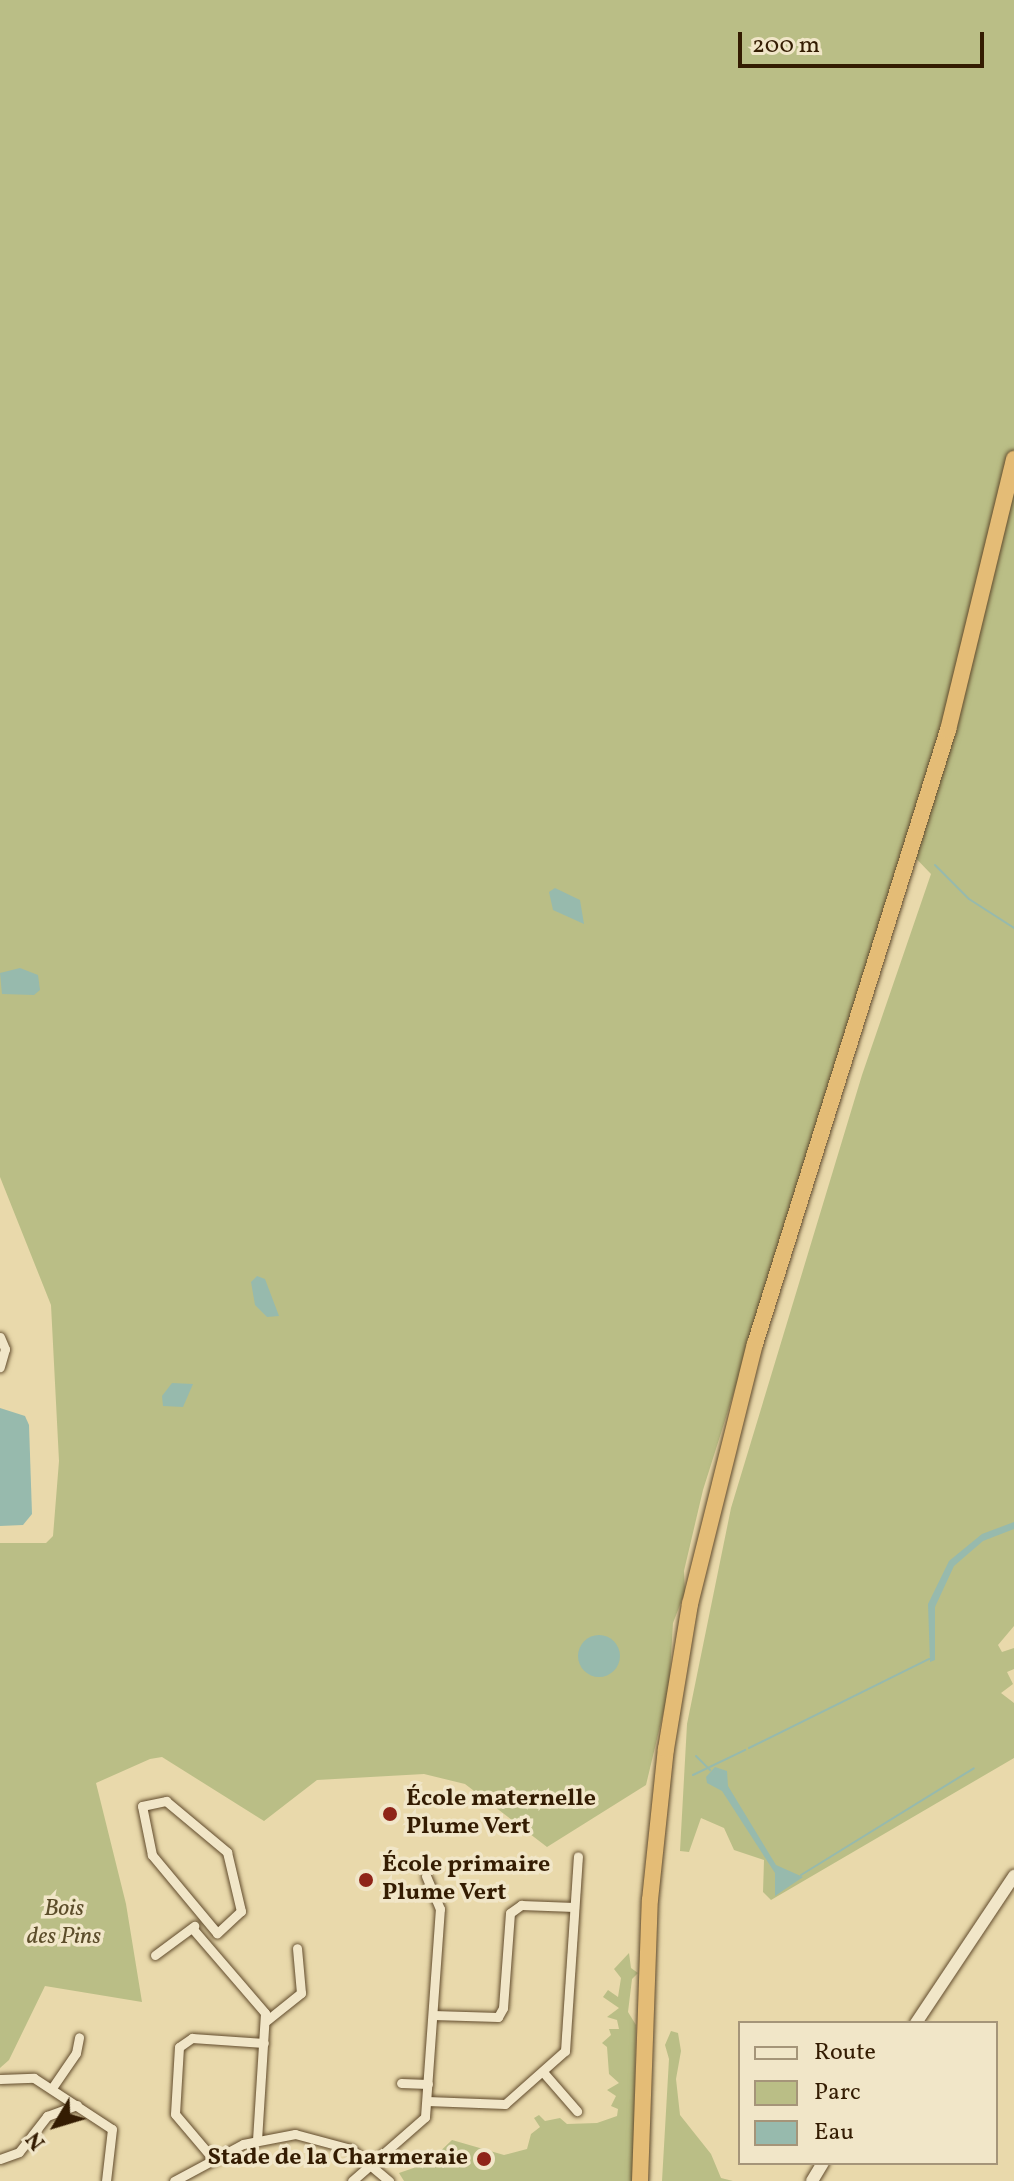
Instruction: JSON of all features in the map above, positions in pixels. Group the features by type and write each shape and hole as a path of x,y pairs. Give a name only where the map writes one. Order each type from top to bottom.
{"highway":[{"path":"640,2181 650,1900 666,1749 690,1604 755,1344 948,730 1014,459"},
{"path":"651,2181 659,1901 676,1750 700,1605 764,1347 920,862 1014,502"}],"street":[{"path":"0,1337 5,1349 0,1367"},
{"path":"205,1943 217,1933 241,1911 226,1850 166,1801 145,1803 141,1811 155,1861 217,1933"},
{"path":"427,2101 502,2105 543,2072 567,2047 578,1856"},
{"path":"352,2181 422,2122 427,2101 440,1909 426,1876"},
{"path":"917,2021 1014,1876"},
{"path":"433,2015 498,2017 503,2008 510,1913 521,1905 574,1907"},
{"path":"155,1955 203,1917"},
{"path":"192,1928 265,2013 257,2140"},
{"path":"266,2021 301,1993 297,1948"},
{"path":"52,2088 76,2053 79,2037"},
{"path":"214,2160 175,2114 179,2047 192,2038 264,2043"},
{"path":"543,2072 577,2111"},
{"path":"0,2079 23,2075 52,2088 112,2129 106,2181"},
{"path":"401,2083 428,2084"},
{"path":"0,2159 19,2152 47,2116 77,2105"},
{"path":"174,2181 257,2140 314,2136 344,2145 372,2163 389,2181"}],"green space":[{"name":"Bois des Pins","path":"0,0 1014,0 1014,1626 998,1645 1002,1652 1014,1648 1014,1669 1007,1672 1013,1684 1001,1693 1014,1703 1014,1758 771,1900 763,1892 764,1860 734,1850 724,1828 701,1818 689,1852 680,1851 687,1724 731,1508 862,1075 931,874 906,848 703,1490 684,1571 685,1592 673,1623 669,1689 646,1785 547,1847 465,1784 424,1774 317,1780 264,1821 162,1757 150,1759 96,1783 126,1904 142,2002 45,1986 9,2060 0,2068 0,1543 46,1543 53,1536 59,1461 51,1305 0,1177"},
{"path":"629,1953 631,1968 638,1973 632,1979 628,2012 636,2025 633,2181 404,2181 399,2173 428,2163 452,2140 504,2155 527,2149 531,2134 540,2127 534,2118 539,2115 545,2121 560,2118 567,2124 597,2123 617,2116 618,2109 611,2106 616,2096 607,2090 619,2083 609,2074 607,2047 602,2043 611,2035 609,2029 619,2029 617,2020 607,2017 619,2008 603,1997 608,1990 618,1997 621,1978 614,1969"},
{"path":"671,2031 678,2033 681,2051 676,2079 680,2115 711,2154 721,2178 733,2181 662,2181 669,2059 665,2045"}],"water":[{"path":"555,888 580,900 584,924 553,910 549,892"},
{"path":"20,968 38,975 40,990 34,995 2,994 0,973"},
{"path":"257,1276 265,1279 279,1316 267,1317 255,1305 251,1282"},
{"path":"172,1383 193,1384 183,1407 163,1406 162,1396"},
{"path":"0,1408 25,1416 29,1425 32,1514 23,1525 0,1526"},
{"path":"1014,1522 1014,1529 983,1541 954,1566 935,1607 935,1660 930,1662 928,1604 949,1561 982,1534"},
{"path":"599,1635 614,1641 620,1656 614,1671 599,1677 584,1671 578,1656 584,1641"},
{"path":"715,1767 727,1771 728,1786 776,1865 803,1877 775,1896 775,1873 722,1791 707,1783 706,1777"}],"waterway":[{"path":"935,865 969,899 1014,928"},
{"path":"749,1748 929,1659"},
{"path":"693,1775 745,1750"},
{"path":"696,1756 710,1770"},
{"path":"801,1875 974,1768"}],"place":[{"name":"École maternelle Plume Vert","path":"390,1814"},
{"name":"École primaire Plume Vert","path":"366,1880"},
{"name":"Stade de la Charmeraie","path":"484,2159"}]}
